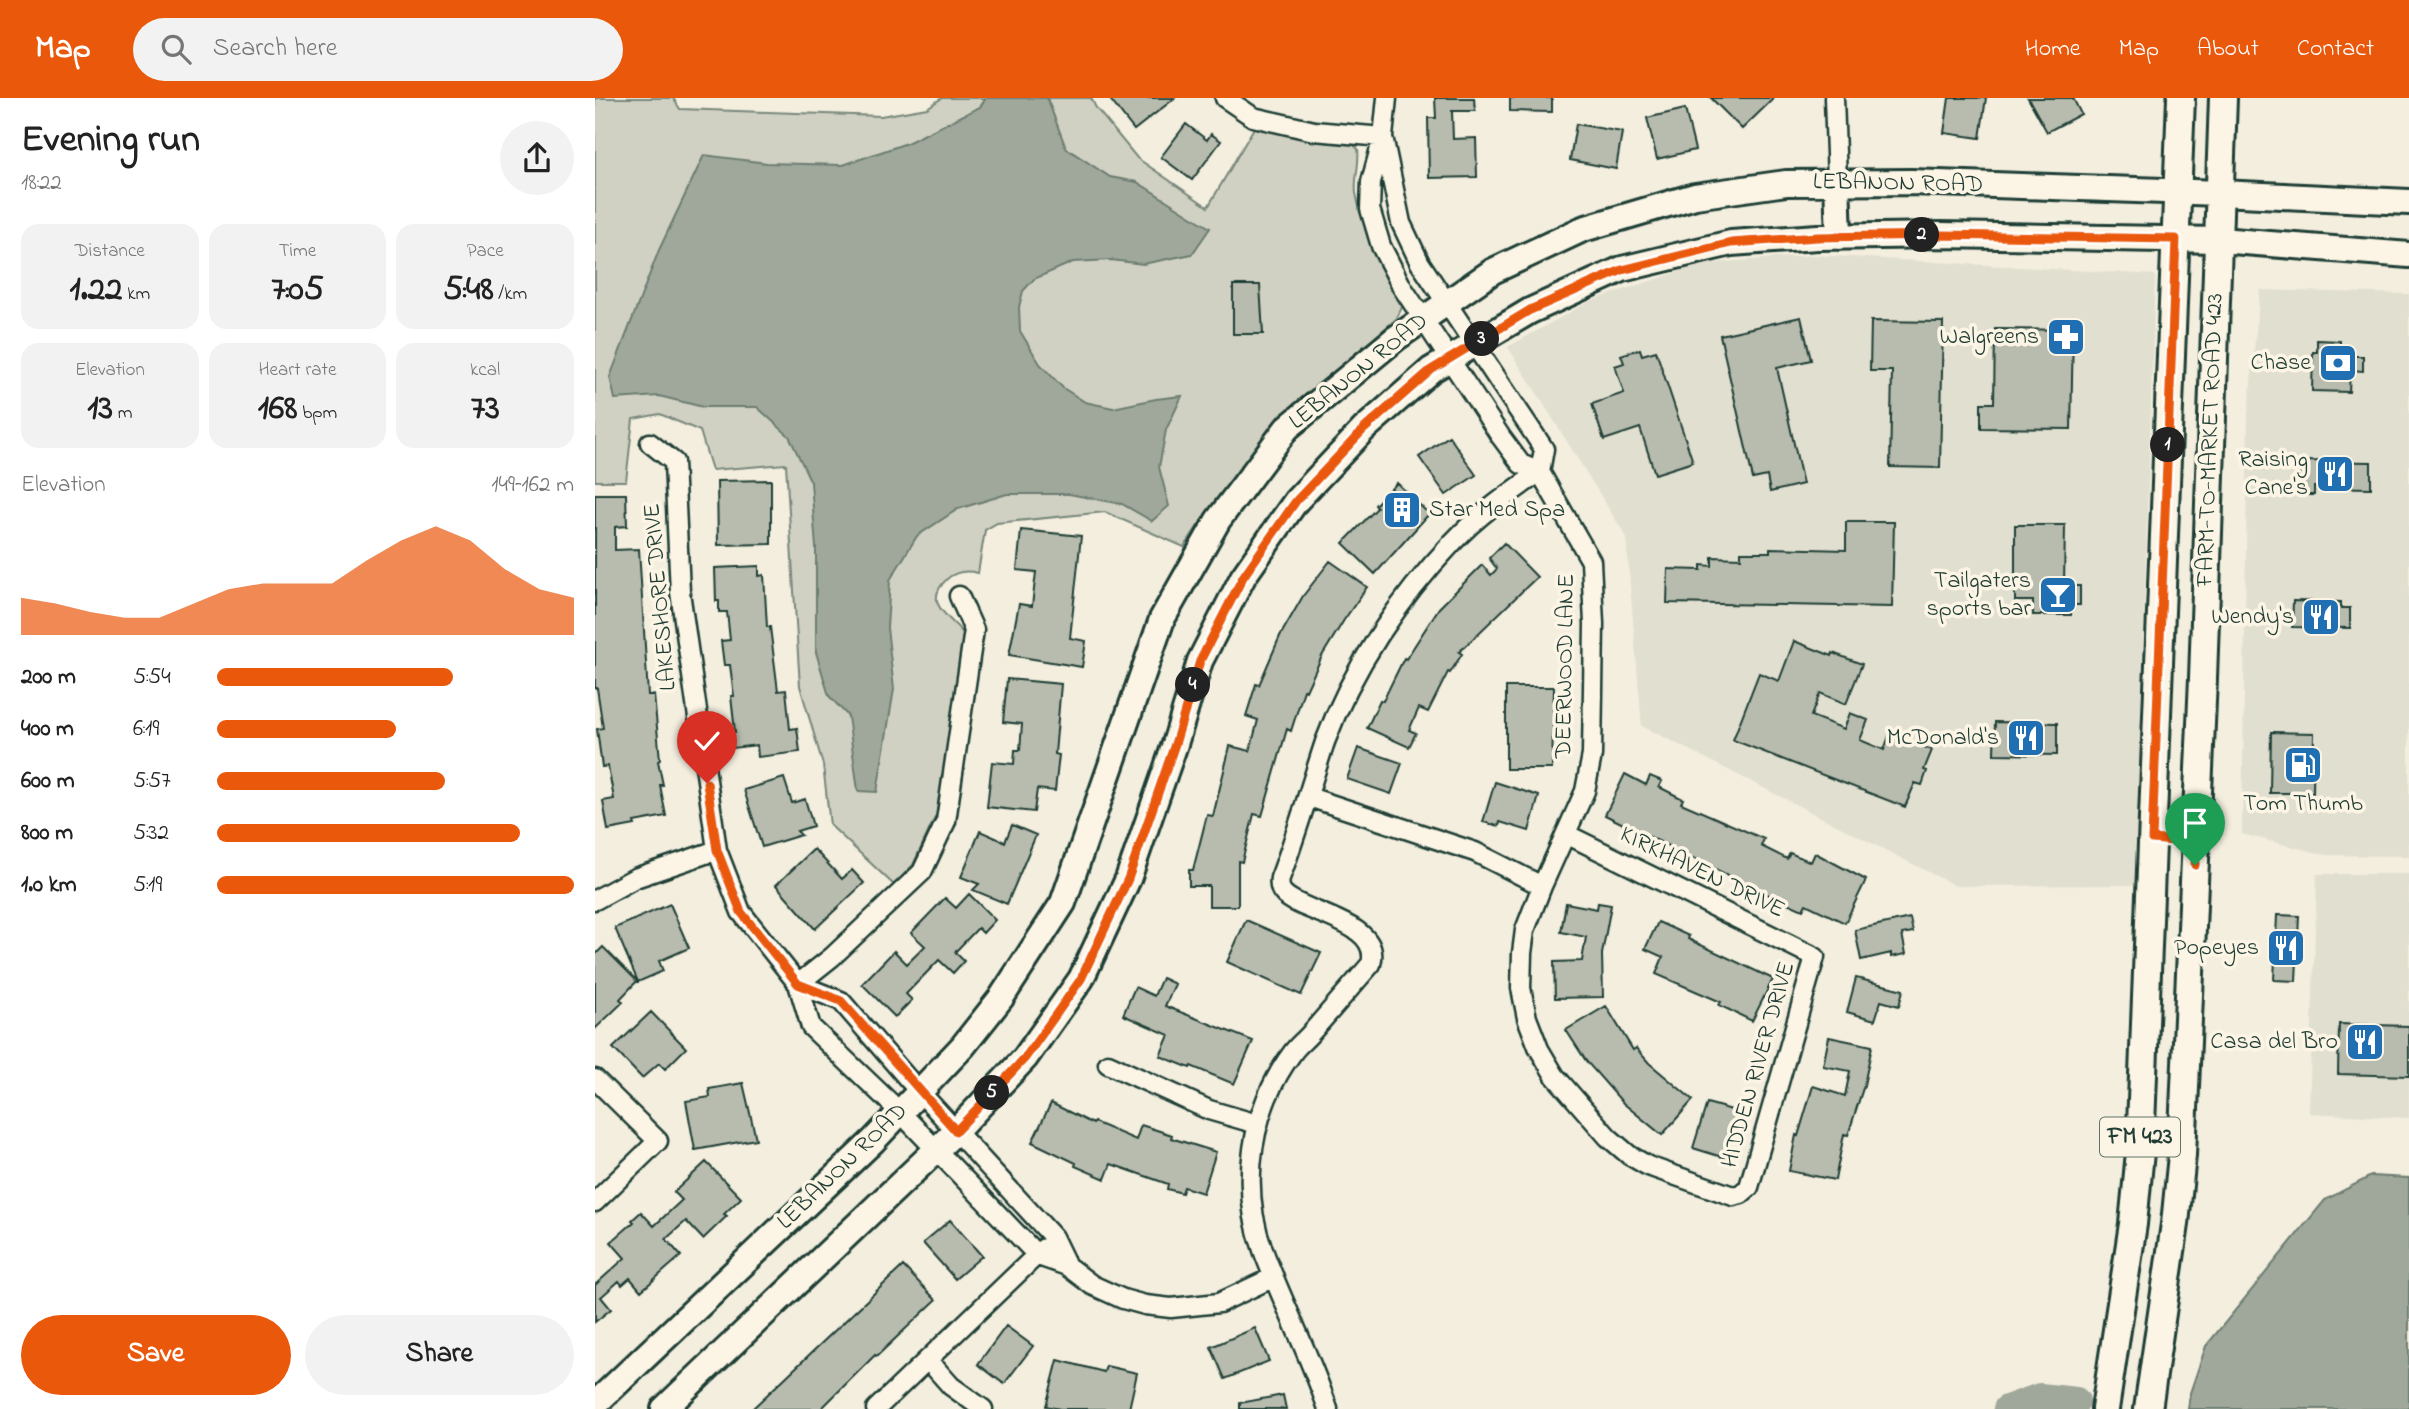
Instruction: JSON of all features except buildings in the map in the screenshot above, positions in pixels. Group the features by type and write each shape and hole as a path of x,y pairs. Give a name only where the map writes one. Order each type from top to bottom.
{"main road":[{"name":"FM 423","path":"2105,1409 2133,1224 2140,1152 2181,98"},
{"name":"FARM-TO-MARKET ROAD 423","path":"2148,1409 2175,1224 2182,1155 2224,98"},
{"name":"LEBANON ROAD","path":"595,1404 873,1141 963,1046 1001,998 1063,903 1162,619 1218,520 1287,428 1396,338 1493,271 1583,229 1695,196 1786,183 1837,181 2177,191 2409,202"},
{"path":"1837,181 1839,237"},
{"name":"LEBANON ROAD","path":"664,1409 937,1150 1025,1058 1081,979 1128,879 1175,744 1200,661 1243,577 1296,501 1364,429 1431,370 1530,310 1622,270 1731,243 1941,235 2176,239 2409,255"},
{"path":"2152,851 2195,854"}],"street":[{"path":"1225,98 1253,117 1314,131 1383,137"},
{"name":"DEERWOOD LANE","path":"1387,98 1383,137 1371,182 1370,209 1381,246 1423,319 1521,464 1540,472 1591,561 1594,624 1592,755 1585,791 1525,930 1521,988 1527,1018 1539,1049 1555,1076 1608,1137 1629,1155 1648,1166 1733,1196 1741,1194 1749,1187"},
{"path":"1834,98 1837,181"},
{"name":"DEERWOOD LANE","path":"1383,137 1401,223 1420,262 1544,449 1540,472"},
{"name":"LAKESHORE DRIVE","path":"650,443 674,462 680,592 717,850 741,912 798,984 811,1027 900,1112 1038,1256 1067,1266 1092,1285 1123,1299 1171,1308 1219,1303 1274,1277"},
{"path":"1328,1409 1316,1372 1262,1249 1254,1217 1250,1167 1257,1124 1275,1080 1294,1051 1371,964 1373,949 1368,940 1355,931 1325,913 1284,895 1279,886 1280,878 1326,740 1357,671 1395,611 1454,541 1497,502 1540,472"},
{"path":"798,984 832,957 922,872 946,821 974,631 959,596"},
{"path":"1309,797 1475,852 1542,886"},
{"name":"KIRKHAVEN DRIVE","path":"1566,834 1815,957"},
{"path":"595,900 635,878 717,850"},
{"name":"HIDDEN RIVER DRIVE","path":"1749,1187 1815,957"},
{"name":"LAKESHORE DRIVE","path":"798,984 841,1001 1053,1237 1067,1266"},
{"path":"1108,1064 1209,1110 1257,1124"},
{"path":"595,1079 658,1142 595,1202"},
{"path":"876,1409 1038,1256 1053,1237"},
{"path":"928,1360 950,1386 983,1409"}],"shaded area":[{"path":"595,98 673,98 680,109 881,116 927,108 942,98 1091,98 1096,108 1137,158 1208,207 1255,126 1350,142 1358,149 1356,193 1359,208 1376,251 1403,305 1397,318 1321,384 1279,427 1197,527 1184,547 1105,512 997,523 985,530 978,573 954,574 939,589 938,605 966,638 958,702 938,811 913,865 894,885 830,825 823,765 800,686 786,464 712,470 700,431 660,414 633,419 626,481 595,481"},
{"path":"986,98 1047,98 1066,148 1110,177 1137,182 1210,228 1192,254 1143,264 1111,260 1073,262 1034,279 1023,291 1019,307 1020,331 1040,364 1063,388 1085,402 1113,408 1182,396 1166,430 1159,467 1169,506 1152,521 1122,504 1069,494 1007,494 958,509 917,536 890,580 887,628 894,689 877,792 858,791 848,716 829,696 816,652 816,548 811,482 789,436 757,407 703,407 659,396 615,399 610,377 659,250 704,155 767,163 843,165 907,143 980,107"},
{"path":"1814,255 2155,275 2135,885 1956,886 1642,726 1626,536 1508,347 1590,301 1702,264"},
{"path":"2260,290 2409,294 2409,856 2326,855 2242,834 2248,414"},
{"path":"2317,874 2409,874 2409,1118 2309,1113"},
{"path":"2371,1176 2409,1178 2409,1409 2188,1409 2190,1393 2206,1346 2325,1200"}],"waterway":[{"path":"2007,1409 2040,1397 2076,1401"}],"place":[{"name":"Walgreens","path":"2066,337"},
{"name":"Chase","path":"2338,363"},
{"name":"Raising Cane's","path":"2335,474"},
{"name":"Star Med Spa","path":"1402,510"},
{"name":"Tailgaters sports bar","path":"2058,595"},
{"name":"Wendy's","path":"2321,617"},
{"name":"McDonald's","path":"2026,738"},
{"name":"Tom Thumb","path":"2303,765"},
{"name":"Popeyes","path":"2286,948"},
{"name":"Casa del Bro","path":"2365,1042"}],"route":[{"path":"707,783 717,850 741,912 798,984 841,1001 956,1131 1025,1058 1081,979 1128,879 1175,744 1200,661 1243,577 1296,501 1364,429 1431,370 1530,310 1622,270 1731,243 1818,237 1941,235 2176,239 2152,839 2196,843 2195,865"}]}
